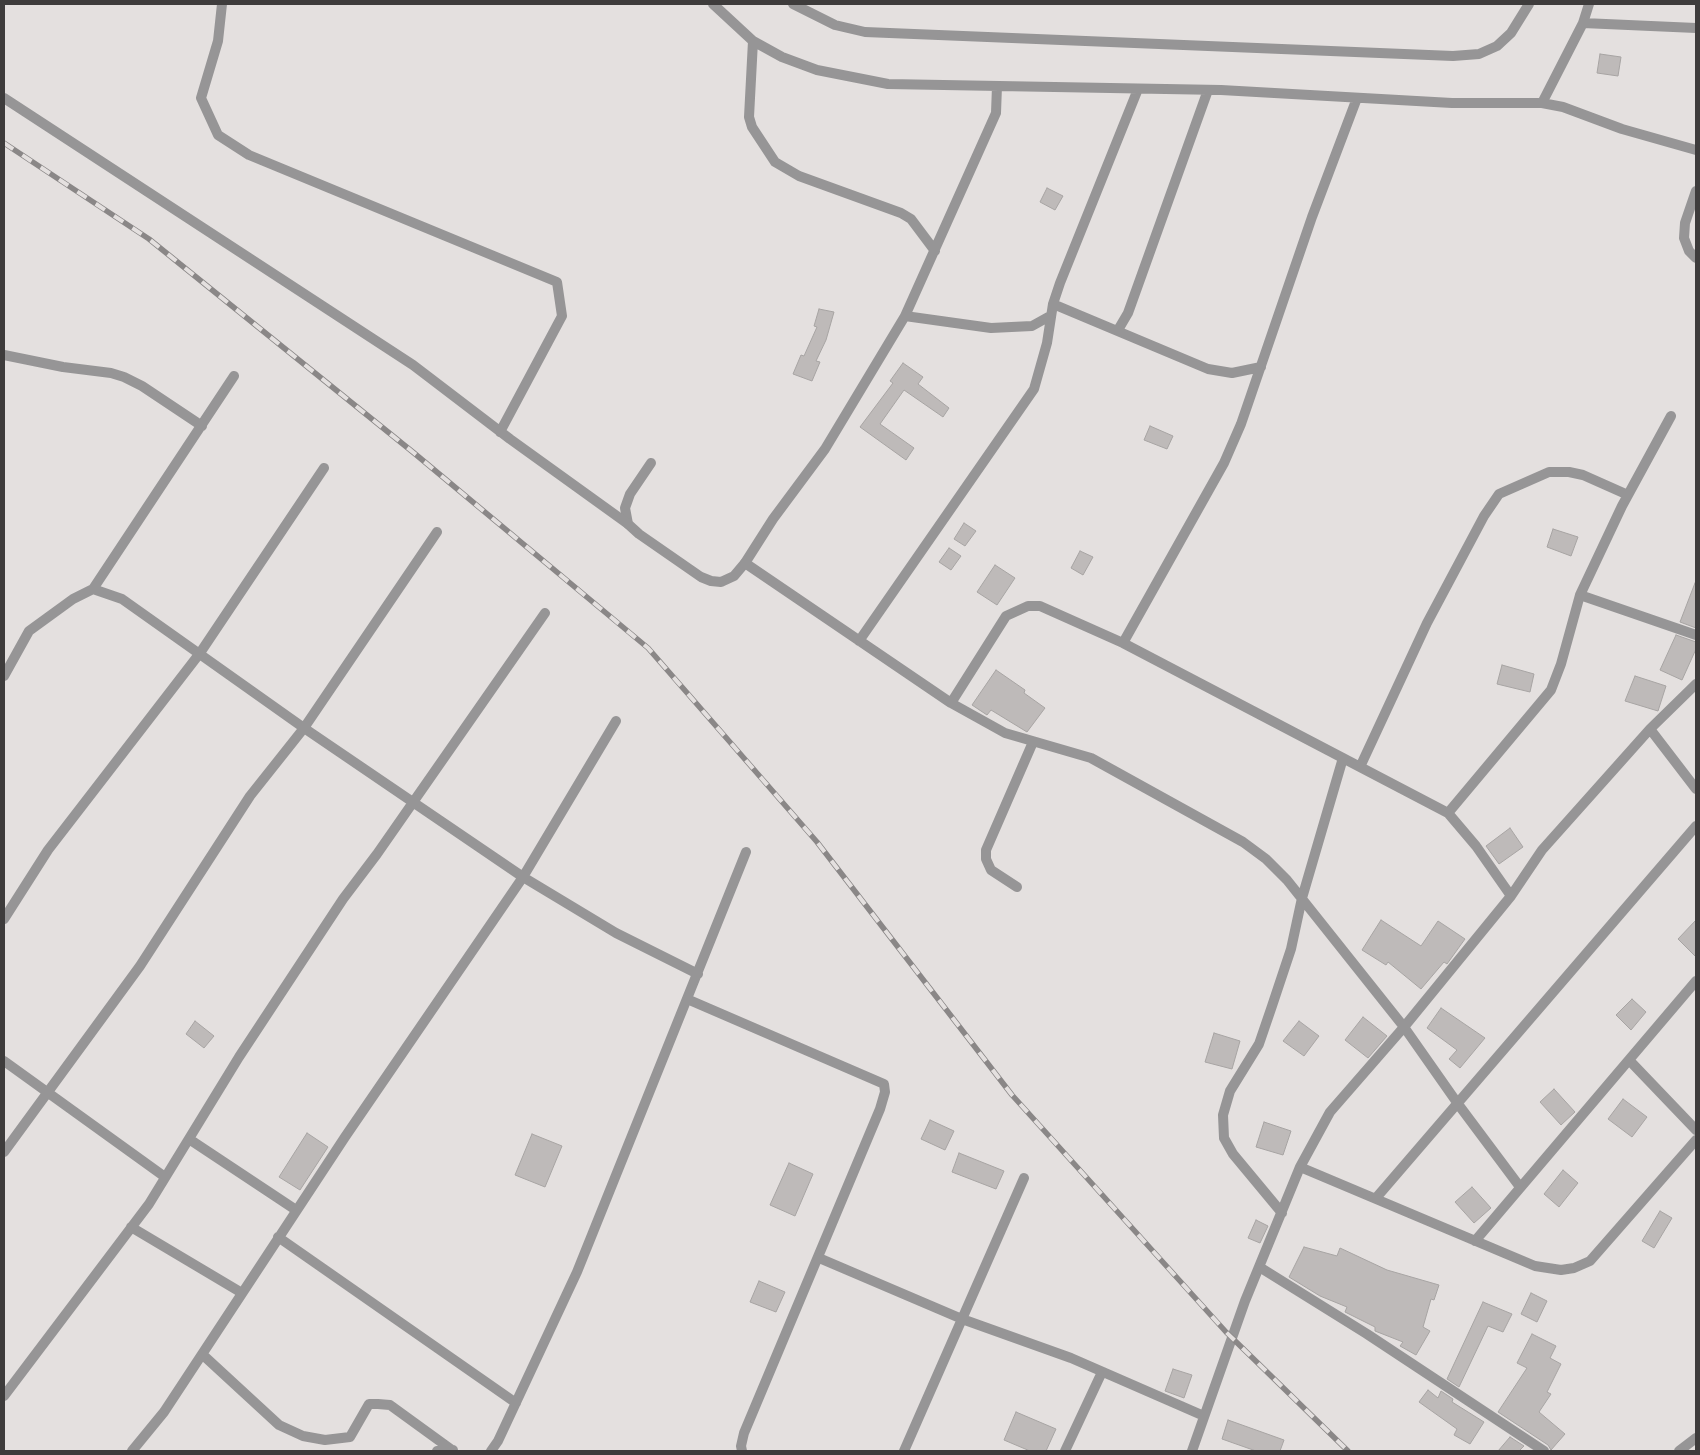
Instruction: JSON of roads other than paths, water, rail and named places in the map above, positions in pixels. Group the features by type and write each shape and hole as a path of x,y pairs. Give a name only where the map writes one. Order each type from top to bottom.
{"street":[{"path":"222,4 218,41 201,98 218,136 249,155 557,282 562,316 500,432"},
{"path":"713,4 753,41 782,57 817,70 851,79 888,84 1208,90 1452,103 1542,103 1563,107 1622,129 1696,150"},
{"path":"793,4 835,25 865,32 1453,56 1479,54 1497,46 1511,33 1529,4"},
{"path":"1542,103 1583,23 1589,4"},
{"path":"1583,23 1696,28"},
{"path":"753,41 749,117 752,126 775,162 799,176 901,213 911,219 935,251"},
{"path":"4,98 413,365 500,432 628,524 638,534 701,577 720,582 734,576 825,449 905,316 996,113 997,86"},
{"path":"859,641 1034,389 1047,343 1053,304 1138,89"},
{"path":"1118,330 1128,313 1208,90"},
{"path":"1123,643 1224,463 1261,367 1312,217 1357,98"},
{"path":"1696,191 1685,223 1684,238 1689,251 1696,258"},
{"path":"1053,304 1222,372 1232,373 1261,367"},
{"path":"905,316 991,328 1032,326 1050,316"},
{"path":"4,355 63,368 111,372 142,386 202,426"},
{"path":"4,676 29,631 73,599 93,589 234,376"},
{"path":"1448,813 1551,690 1561,664 1580,595 1628,494 1672,416"},
{"path":"628,524 625,508 630,494 651,463"},
{"path":"4,919 48,850 200,653 324,468"},
{"path":"1360,767 1427,623 1484,516 1500,494 1549,472 1569,472 1583,475 1628,494"},
{"path":"4,1152 140,966 250,796 304,728 437,532"},
{"path":"744,563 951,702 1005,733 1091,758 1243,842 1266,859 1302,898 1404,1026 1458,1104 1520,1187"},
{"path":"93,589 122,599 304,728 523,877 616,933 698,974"},
{"path":"1580,595 1696,635"},
{"path":"951,702 1006,616 1014,610 1028,606 1040,606 1123,643 1448,813 1471,839 1511,896"},
{"path":"4,1396 149,1204 239,1057 343,899 546,613"},
{"path":"1192,1451 1246,1301 1261,1268 1300,1167 1330,1112 1511,896 1542,850 1650,729 1696,684"},
{"path":"132,1451 164,1412 296,1210 523,877 616,721"},
{"path":"1650,729 1696,789"},
{"path":"1017,887 991,870 986,859 986,850 1032,742"},
{"path":"1282,1213 1233,1154 1224,1138 1223,1115 1230,1091 1259,1044 1291,950 1302,898 1343,758"},
{"path":"1376,1198 1696,826"},
{"path":"491,1451 498,1441 576,1272 746,852"},
{"path":"1475,1241 1696,981"},
{"path":"688,999 884,1084 885,1092 880,1109 819,1258 744,1433 741,1446 742,1451"},
{"path":"1629,1060 1696,1130"},
{"path":"4,1061 166,1177"},
{"path":"189,1139 296,1210"},
{"path":"1300,1167 1535,1266 1549,1269 1574,1268 1590,1261 1696,1140"},
{"path":"904,1451 1024,1178"},
{"path":"131,1227 242,1293"},
{"path":"278,1237 516,1403"},
{"path":"819,1258 962,1319 1102,1372 1204,1416"},
{"path":"1261,1268 1367,1334 1544,1451"},
{"path":"202,1355 279,1425 303,1436 325,1440 350,1437 369,1404 390,1405 454,1451"},
{"path":"1065,1451 1102,1372"},
{"path":"1679,1451 1696,1438"},
{"path":"437,1451 454,1451"}],"railway":[{"path":"4,143 149,239 414,453 648,648 817,842 1012,1095 1226,1332 1348,1451"}]}
